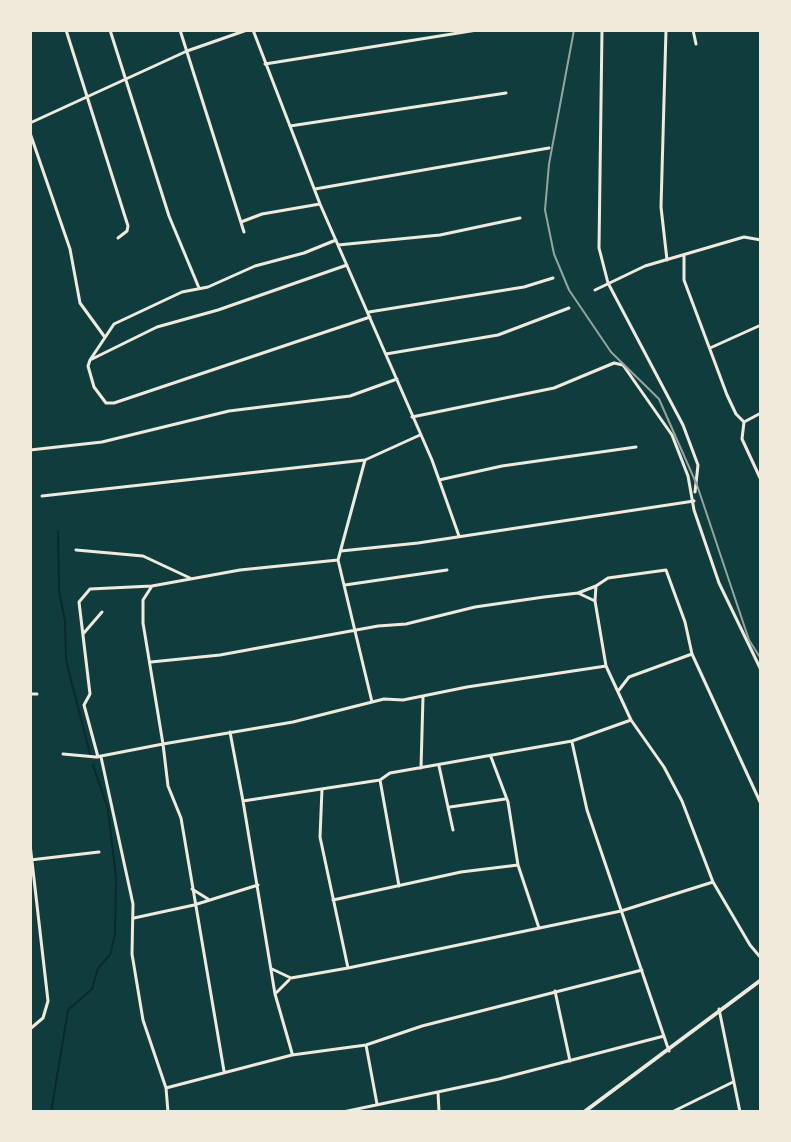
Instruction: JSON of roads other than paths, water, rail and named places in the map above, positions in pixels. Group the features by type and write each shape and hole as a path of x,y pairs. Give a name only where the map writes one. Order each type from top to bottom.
{"street":[{"path":"66,30 128,226 127,231 118,238"},
{"path":"110,30 169,216 199,288"},
{"path":"180,30 244,232"},
{"path":"30,123 187,51 250,30 320,204 439,480 459,536"},
{"path":"265,64 477,30"},
{"path":"602,30 599,248 608,283 683,425 698,465 694,499"},
{"path":"666,30 661,207 667,260"},
{"path":"693,30 696,44"},
{"path":"290,126 506,93"},
{"path":"30,133 70,249 77,294 104,336"},
{"path":"315,189 549,148"},
{"path":"241,222 262,214 320,204"},
{"path":"520,218 440,235 337,242 199,288 126,317 104,336 90,360 89,375 106,403 114,403 369,315 524,287 553,278"},
{"path":"595,290 667,260 744,237 761,240"},
{"path":"684,255 684,280 727,395 744,422 742,439 761,480"},
{"path":"90,360 157,327 218,310 347,265"},
{"path":"386,354 498,335 569,308"},
{"path":"710,348 761,325"},
{"path":"412,417 554,388 618,363 639,385 672,435 725,600 761,670"},
{"path":"30,450 102,442 229,411 350,396 397,379"},
{"path":"744,422 761,413"},
{"path":"42,496 365,460 420,435"},
{"path":"439,480 502,466 636,447"},
{"path":"365,460 338,560 372,702"},
{"path":"341,551 694,499"},
{"path":"76,550 143,556 191,579"},
{"path":"168,1112 166,1088 143,1020 132,954 134,918 100,757 84,705 90,694 79,613 83,593 96,588 152,586 260,567 338,560"},
{"path":"345,585 447,570"},
{"path":"151,662 220,655 378,626 406,624 475,607 578,593 608,578 666,570 678,597 692,654 761,804"},
{"path":"152,586 143,600 143,612 168,786 181,818 224,1071"},
{"path":"596,586 595,601 606,666 631,720 672,781 713,882 761,958"},
{"path":"578,593 595,601"},
{"path":"83,634 102,612"},
{"path":"615,683 622,683 692,654"},
{"path":"63,754 100,757 318,717 372,702 423,697 467,687 606,666"},
{"path":"619,690 622,683"},
{"path":"30,694 37,694"},
{"path":"421,768 423,697"},
{"path":"243,801 380,780 390,773 572,741 631,720"},
{"path":"230,732 275,994 292,1055"},
{"path":"572,741 587,810 669,1051"},
{"path":"491,757 506,798 518,865 539,928"},
{"path":"439,766 453,830"},
{"path":"380,780 399,886"},
{"path":"322,789 320,837 348,968"},
{"path":"450,807 506,798"},
{"path":"30,844 48,1001 43,1018 30,1029"},
{"path":"31,859 99,852"},
{"path":"333,900 461,872 518,865"},
{"path":"275,994 291,978 621,911 713,882"},
{"path":"134,918 194,905 258,885"},
{"path":"192,889 208,899"},
{"path":"272,969 291,978"},
{"path":"166,1088 292,1055 366,1045 555,991 642,970"},
{"path":"584,1112 761,980"},
{"path":"555,991 570,1061"},
{"path":"719,1009 740,1112"},
{"path":"343,1112 570,1061 664,1036"},
{"path":"366,1045 377,1104"},
{"path":"672,1112 734,1082"},
{"path":"438,1091 439,1112"}],"waterway":[{"path":"58,531 59,591 65,621 66,660 90,754"},
{"path":"51,1112 68,1010 92,989 98,968 110,955 115,934 116,878 108,809 93,765"}],"railway":[{"path":"574,30 549,164 545,210 554,254 569,290 611,352 659,399 697,485 749,640 761,659"}]}
